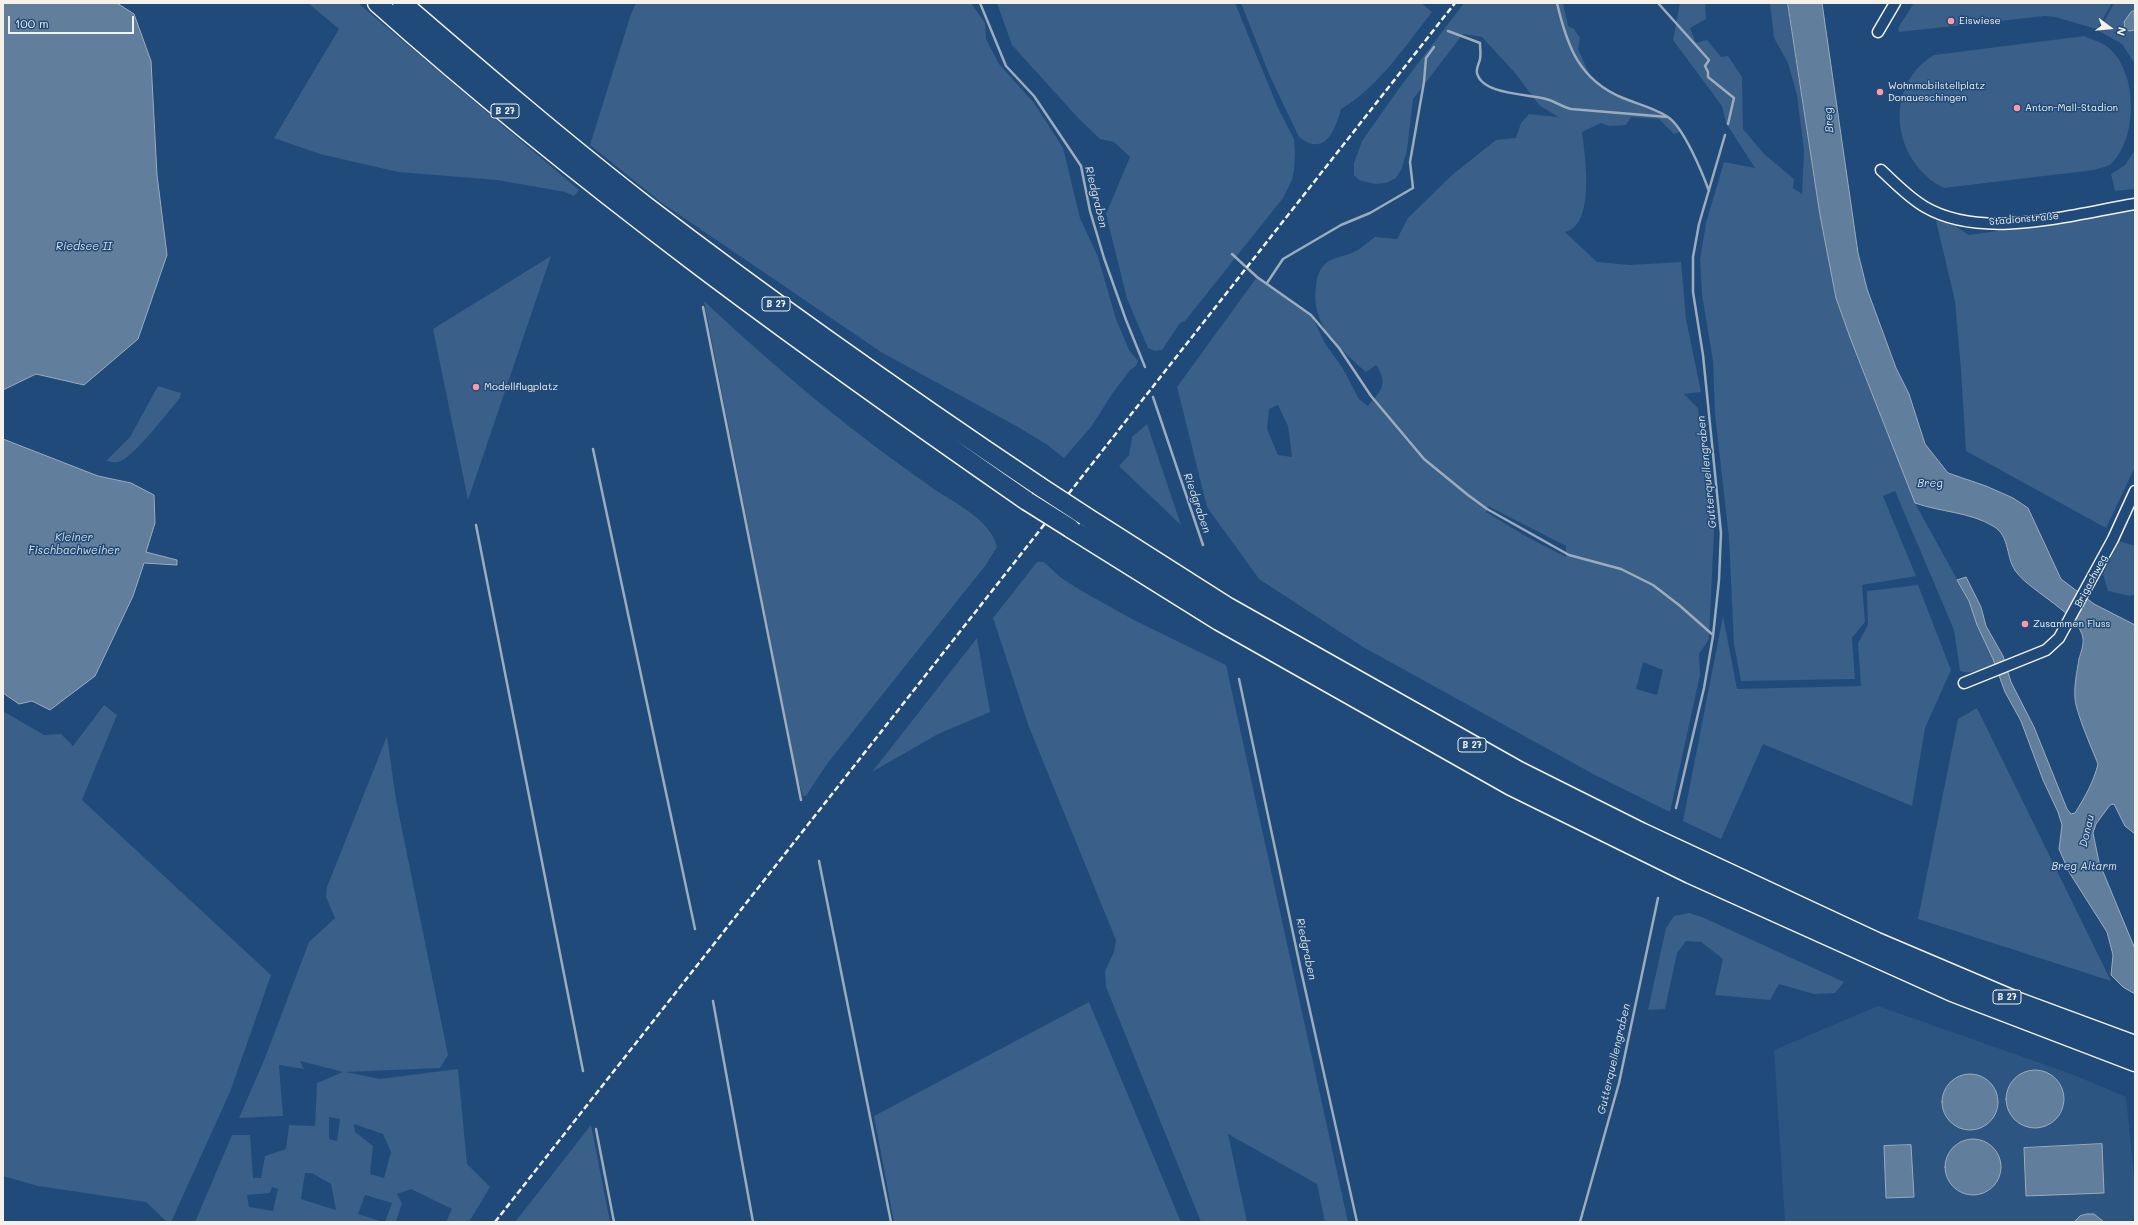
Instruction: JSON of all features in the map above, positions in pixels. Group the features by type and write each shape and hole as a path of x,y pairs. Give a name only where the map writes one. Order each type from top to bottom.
{"highway":[{"name":"B 27","path":"377,3 445,63 671,245 769,319 1027,501 1219,621 1511,786 1690,874 1909,964 1952,992 2103,1042 2135,1045"},
{"name":"B 27","path":"402,3 523,107 645,205 786,312 904,395 1085,516 1228,607 1519,771 1875,950"},
{"name":"B 27","path":"2103,1042 2135,1062"}],"street":[{"path":"1878,32 1895,3"},
{"name":"Stadionstraße","path":"1881,170 1907,194 1925,207 1942,215 1960,220 2002,223 2038,220 2135,204"},
{"name":"Brigachweg","path":"1964,683 2046,650 2059,638 2088,588 2113,540 2135,491"}],"shaded area":[{"path":"308,3 358,3 579,190 574,196 565,192 497,180 398,172 320,154 274,138 339,29"},
{"path":"636,3 971,3 985,23 986,39 999,64 1034,103 1063,148 1080,218 1098,257 1116,319 1129,350 1138,361 1136,366 1130,370 1112,394 1091,427 1064,458 1046,444 1018,427 881,352 662,203 590,145 631,14"},
{"path":"997,3 1235,3 1278,108 1294,139 1295,154 1292,180 1283,198 1185,321 1180,323 1162,350 1155,351 1148,348 1127,299 1106,214 1130,157 1114,142 1100,139 1079,119 1012,45"},
{"path":"1241,3 1421,3 1432,12 1391,65 1379,78 1355,100 1341,109 1332,133 1327,139 1322,143 1315,144 1299,137 1269,74"},
{"path":"1464,3 1563,3 1568,26 1574,29 1580,38 1578,49 1592,80 1618,95 1668,116 1680,132 1674,134 1659,119 1631,117 1626,125 1609,126 1601,123 1582,132 1586,172 1585,203 1581,217 1575,227 1565,232 1597,262 1630,265 1681,262 1686,319 1701,392 1684,394 1698,408 1704,473 1712,503 1714,531 1709,639 1699,654 1700,675 1670,812 1595,775 1363,647 1259,579 1207,507 1177,387 1257,277 1311,315 1326,345 1342,367 1359,399 1368,406 1382,387 1383,383 1380,372 1376,365 1366,372 1337,345 1322,324 1315,300 1317,280 1321,269 1328,262 1356,251 1375,237 1397,239 1408,218 1452,175 1496,140 1516,138 1521,123 1529,114 1558,117 1539,105 1516,74 1482,37 1463,34 1413,99 1407,150 1402,168 1396,178 1386,183 1375,184 1359,180 1354,175 1354,163 1362,141 1400,87","holes":["1278,405 1288,426 1292,457 1278,455 1267,429 1269,409","1488,506 1566,546 1566,557 1527,537 1486,512","1643,662 1663,670 1657,695 1636,689"]},
{"path":"1680,3 1705,3 1706,19 1690,28 1696,43 1707,40 1721,57 1728,56 1742,77 1743,129 1764,154 1794,179 1793,188 1802,194 1804,151 1797,95 1788,63 1774,38 1770,3 1788,3 1820,215 1836,298 1915,503 1969,601 1977,625 1996,665 1974,672 1960,671 1954,630 1895,491 1883,496 1916,576 1862,585 1865,622 1852,638 1855,679 1741,681 1734,644 1729,538 1715,414 1713,361 1702,295 1700,259 1706,223 1724,162 1755,168 1726,123 1722,106 1673,40"},
{"name":"Eiswiese","path":"1914,3 2112,3 2097,29 2055,17 2045,16 1899,32 1898,28"},
{"path":"2114,3 2135,3 2135,64 2122,44 2099,31"},
{"name":"Anton-Mall-Stadion","path":"2084,36 2106,46 2119,59 2125,73 2129,89 2131,106 2130,122 2120,153 2111,164 2094,170 1944,188 1927,176 1913,161 1904,143 1900,123 1901,104 1906,85 1917,69 1934,55"},
{"path":"2135,150 2135,189 2115,191 2111,174 2125,165"},
{"path":"2135,211 2135,467 2106,528 1966,451 1955,301 1936,221 1946,220 1969,235"},
{"name":"Modellflugplatz","path":"551,256 468,500 433,329"},
{"path":"704,301 815,399 934,489 962,506 980,520 988,529 997,547 985,566 827,764 806,796 803,796 798,780"},
{"path":"158,386 181,393 180,398 152,432 128,456 119,462 106,461 130,437"},
{"path":"1147,424 1181,525 1119,466 1129,455 1132,437"},
{"path":"2119,541 2135,546 2135,594 2130,596 2108,591 2103,574"},
{"path":"1037,562 1044,562 1060,577 1080,590 1132,619 1226,665 1348,1222 1325,1222 1317,1184 1228,1134 1247,1222 1201,1222 1106,987 1105,971 1114,952 1116,940 1029,727 993,618"},
{"path":"1918,585 1951,670 1925,728 1912,806 1763,744 1721,839 1683,821 1723,616 1737,689 1861,686 1858,643 1868,625 1867,591"},
{"path":"977,638 990,712 938,734 872,772"},
{"path":"104,705 117,715 82,800 271,975 230,1092 171,1222 167,1222 146,1202 38,1186 3,1176 3,711 44,735 61,734 73,746"},
{"path":"1977,708 2111,981 1918,919 1958,719"},
{"path":"387,736 396,800 448,1055 440,1068 346,1072 380,1079 458,1069 467,1164 490,1187 469,1222 446,1222 452,1209 411,1189 397,1194 402,1203 396,1222 385,1222 392,1203 365,1195 358,1214 383,1222 195,1222 232,1135 250,1135 253,1178 261,1178 265,1156 286,1149 289,1125 315,1126 317,1083 343,1072 300,1061 304,1069 279,1065 283,1116 239,1118 265,1058 309,942 335,918 326,897 327,887","holes":["329,1117 340,1119 337,1141 329,1139","354,1124 383,1134 391,1152 384,1178 370,1174 373,1146 355,1132","305,1173 312,1173 331,1184 336,1210 301,1199","272,1187 278,1189 273,1211 249,1207 247,1195 270,1193"]},
{"path":"1689,913 1702,917 1844,982 1835,993 1814,994 1779,984 1770,1000 1715,995 1723,959 1701,942 1686,941 1677,953 1665,1009 1648,1010 1666,928 1674,916"},
{"path":"1089,1002 1181,1222 894,1222 874,1116"},
{"path":"1878,1006 2074,1075 2126,1097 2135,1187 2135,1213 2133,1222 1785,1222 1774,1050"},
{"path":"591,1125 610,1222 515,1222"}],"water":[{"name":"Riedsee II","path":"3,3 117,3 134,14 151,61 157,175 167,255 138,339 84,385 36,374 3,390"},
{"path":"1788,3 1822,3 1858,253 1867,289 1896,368 1909,394 1925,444 1948,473 1986,486 2013,498 2028,508 2061,579 2094,604 2135,625 2135,834 2125,826 2114,804 2110,805 2096,824 2093,833 2099,862 2135,949 2135,994 2123,987 2111,975 2113,955 2107,932 2069,872 2059,849 2062,825 2058,812 2043,780 2021,721 2005,692 1993,659 1977,625 1969,601 1957,580 1966,577 1981,607 1986,626 2003,656 2011,682 2034,727 2067,809 2071,814 2075,813 2086,795 2092,783 2098,764 2081,720 2075,698 2076,678 2083,645 2083,638 2080,629 2065,612 2024,581 2017,573 2013,567 2003,536 1999,530 1984,521 1975,518 1915,503 1836,298 1820,215"},
{"path":"2134,11 2135,30 2129,31 2125,28 2124,22 2131,12"},
{"name":"Kleiner Fischbachweiher","path":"3,439 98,476 131,483 154,495 155,523 146,552 177,560 177,565 144,563 133,596 95,676 50,710 32,701 19,704 3,693"},
{"path":"2035,1070 2046,1072 2059,1083 2062,1088 2064,1099 2062,1110 2051,1123 2046,1126 2035,1128 2024,1126 2011,1115 2008,1110 2006,1099 2008,1088 2019,1075 2024,1072"},
{"path":"1965,1074 1975,1074 1990,1082 1996,1091 1998,1102 1996,1113 1990,1122 1975,1130 1965,1130 1954,1125 1947,1118 1942,1107 1942,1097 1947,1086 1954,1079"},
{"path":"1973,1139 1984,1141 1993,1147 1999,1156 2001,1167 1999,1178 1993,1187 1984,1193 1973,1195 1962,1193 1953,1187 1947,1178 1945,1167 1947,1156 1953,1147 1962,1141"},
{"path":"2102,1144 2104,1193 2026,1196 2024,1148"},
{"path":"1911,1145 1914,1197 1886,1198 1884,1146"},
{"path":"2094,1214 2104,1222 2074,1222 2080,1216"}],"waterway":[{"name":"Riedgraben","path":"980,3 1006,66 1034,96 1081,166 1090,211 1104,258 1126,320 1145,367"},
{"path":"1557,3 1565,33 1577,60 1585,71 1608,91 1658,111 1668,117 1686,140 1709,191"},
{"path":"1658,3 1709,60 1705,66 1708,72 1708,77 1734,98 1728,124"},
{"path":"1448,31 1480,43 1480,61 1477,68 1477,73 1481,80 1488,86 1497,90 1546,99 1571,109 1668,117"},
{"path":"1267,283 1283,259 1341,225 1370,213 1413,188 1410,162 1424,82 1426,58 1434,47"},
{"name":"Gutterquellengraben","path":"1676,808 1704,688 1713,636 1719,580 1721,533 1703,355 1693,292 1693,257 1699,224 1725,135"},
{"path":"1232,254 1257,277 1311,315 1339,348 1371,396 1424,459 1468,495 1487,509 1569,555 1621,569 1653,585 1679,605 1713,635"},
{"path":"703,307 801,800"},
{"name":"Riedgraben","path":"1153,397 1203,545"},
{"path":"593,449 695,929"},
{"path":"476,525 583,1071"},
{"name":"Riedgraben","path":"1239,679 1300,966 1357,1222"},
{"path":"819,861 891,1222"},
{"name":"Gutterquellengraben","path":"1580,1222 1619,1083 1658,898"},
{"path":"713,1001 753,1222"},
{"path":"596,1129 614,1222"}],"railway":[{"path":"495,1222 1455,3"}],"place":[{"name":"Eiswiese","path":"1951,21"},
{"name":"Wohnmobilstellplatz Donaueschingen","path":"1880,92"},
{"name":"Anton-Mall-Stadion","path":"2017,108"},
{"name":"Modellflugplatz","path":"476,387"},
{"name":"Zusammen Fluss","path":"2025,624"}],"water label":[{"name":"Breg","path":"1829,120"},
{"name":"Breg","path":"1930,484"},
{"name":"Donau","path":"2087,831"},
{"name":"Breg Altarm","path":"2084,867"}]}
